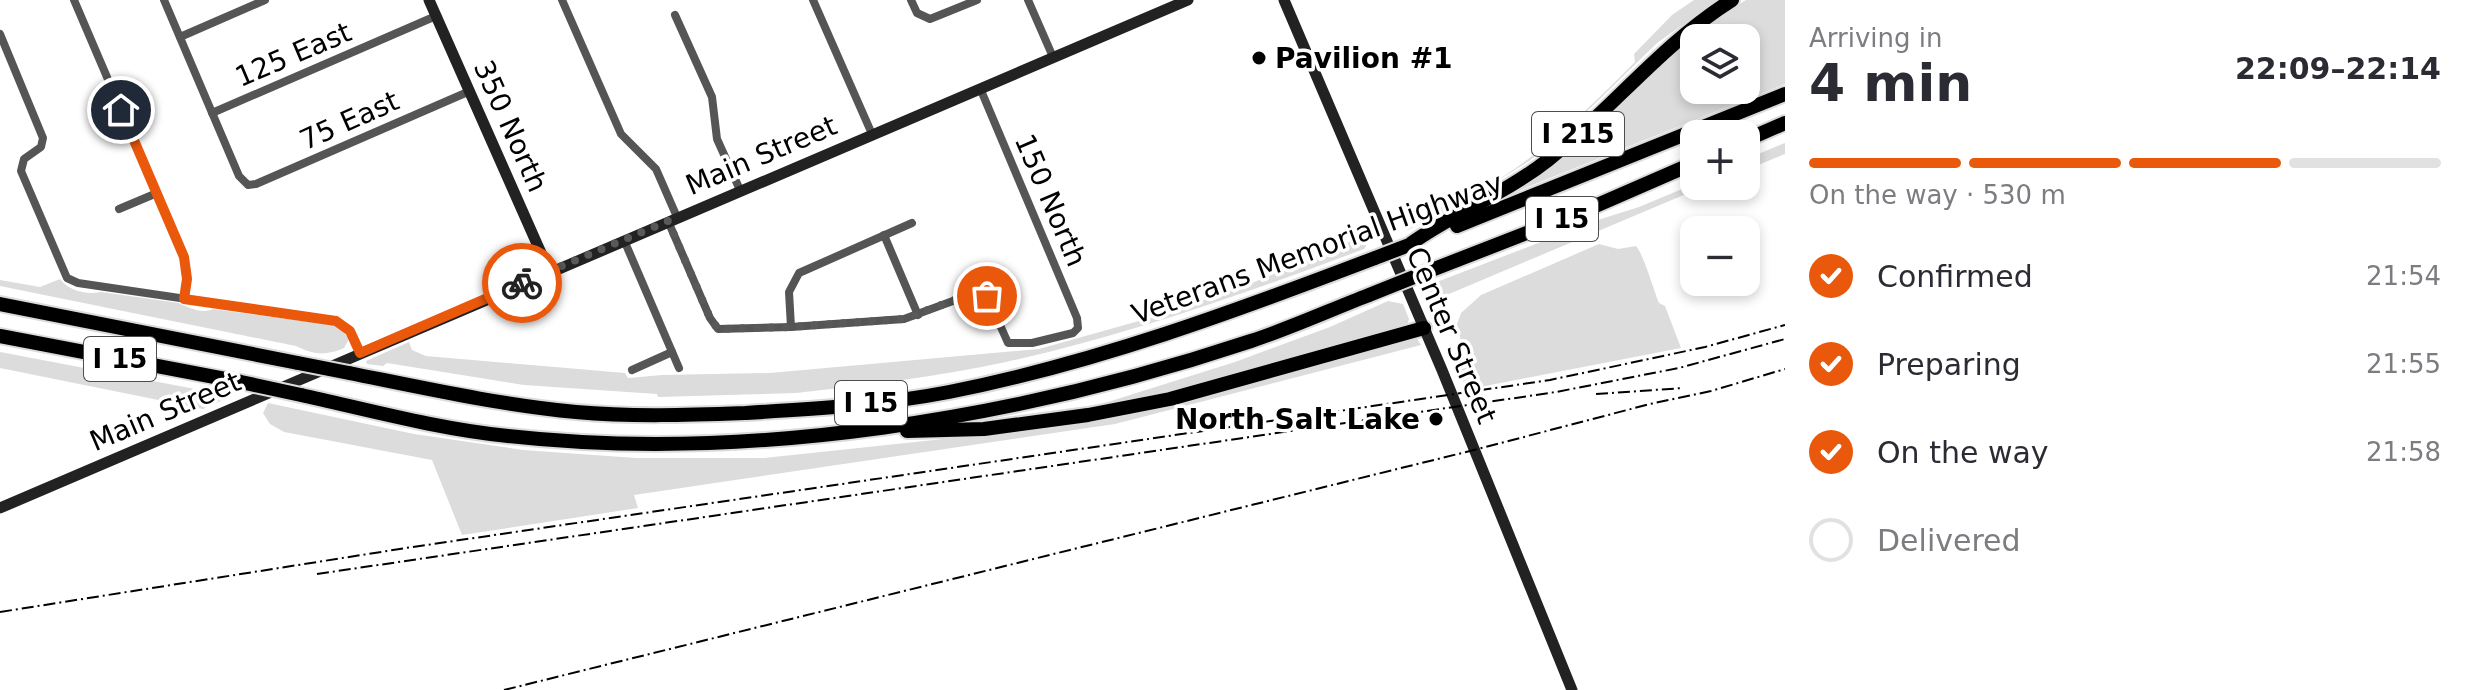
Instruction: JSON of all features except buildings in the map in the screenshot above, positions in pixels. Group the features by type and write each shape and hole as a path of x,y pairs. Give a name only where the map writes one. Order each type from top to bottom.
{"highway":[{"name":"I 215","path":"1409,245 1434,227 1481,204 1538,168 1570,142 1665,49 1732,0"},
{"name":"Veterans Memorial Highway","path":"0,304 438,391 575,412 682,416 820,409 949,392 1112,350 1234,312 1785,94"},
{"path":"1760,134 1785,123"},
{"name":"Veterans Memorial Highway","path":"0,336 506,436 569,441 693,442 858,432 1055,395 1253,341 1586,210 1680,169"},
{"path":"858,432 984,429 1088,415 1170,399 1268,369 1424,328"}],"street":[{"path":"74,0 186,263 184,299"},
{"path":"164,0 212,113"},
{"path":"180,37 265,0"},
{"name":"350 North","path":"429,0 549,271"},
{"path":"562,0 621,134 653,165 716,327 791,327 918,315 884,235"},
{"path":"813,0 872,134"},
{"path":"911,0 919,15 930,19 977,0"},
{"path":"1028,0 1053,57"},
{"name":"Main Street","path":"0,508 1188,0"},
{"name":"Center Street","path":"1284,0 1424,328 1572,690"},
{"path":"675,15 713,100 717,139 740,190"},
{"name":"125 East","path":"212,113 436,16"},
{"path":"0,34 43,138 39,149 24,159 22,173 69,280 336,321 350,331 360,353"},
{"name":"150 North","path":"918,315 982,292 988,298 1007,342 1038,342 1077,329 1077,318 980,88"},
{"name":"75 East","path":"212,113 239,176 245,184 256,184 470,91"},
{"path":"119,209 157,193"},
{"path":"791,327 789,292 795,278 804,269 912,223"},
{"path":"624,240 679,368"},
{"path":"632,370 672,352"}],"shaded area":[{"path":"1694,0 1717,0 1657,43 1566,132 1529,161 1457,206 1406,231 1440,207 1504,176 1556,137 1635,62 1634,54 1672,15"},
{"path":"1746,0 1785,0 1785,84 1760,94 1760,24 1708,24"},
{"path":"1680,47 1680,104 1735,104 1695,120 1680,120 1680,126 1508,195 1546,170"},
{"path":"1785,143 1785,154 1760,164 1760,153"},
{"path":"1680,190 1680,197 1430,302 1429,285"},
{"path":"1363,236 1364,249 1142,326 1006,362 875,384 796,393 658,397 657,394 524,385 387,363 383,366 367,364 366,361 409,342 412,350 426,356 625,373 628,378 770,373 1039,349 1153,317 1245,286"},
{"path":"1599,244 1618,249 1636,246 1681,348 1470,389 1454,371 1465,366 1469,360 1456,327 1461,313 1481,295"},
{"path":"60,279 68,287 84,292 179,303 200,311 213,309 333,325 349,339 338,351 314,353 296,346 0,286 0,280 40,287"},
{"path":"1388,301 1403,304 1408,323 1304,356 1095,406 1235,362 1330,327"},
{"path":"1416,337 1421,345 1115,424 634,495 638,508 462,535 432,460 284,432 270,424 263,413 268,403 414,434 523,450 636,458 764,458 981,435"},
{"path":"0,352 232,396 203,409 0,368"}],"railway":[{"path":"0,612 406,548 1550,380 1705,347 1785,325"},
{"path":"317,574 1556,392 1679,368 1785,339"},
{"path":"504,690 1711,391 1785,369"},
{"path":"1596,394 1683,388"}],"way so far":[{"path":"522,283 668,221 710,318 718,329 904,319 976,292 987,296"}],"place":[{"name":"Pavilion #1","path":"1259,58"},
{"name":"North Salt Lake","path":"1436,419"}],"route":[{"path":"121,110 184,257 187,279 184,299 336,321 350,331 360,353 522,283"}]}
